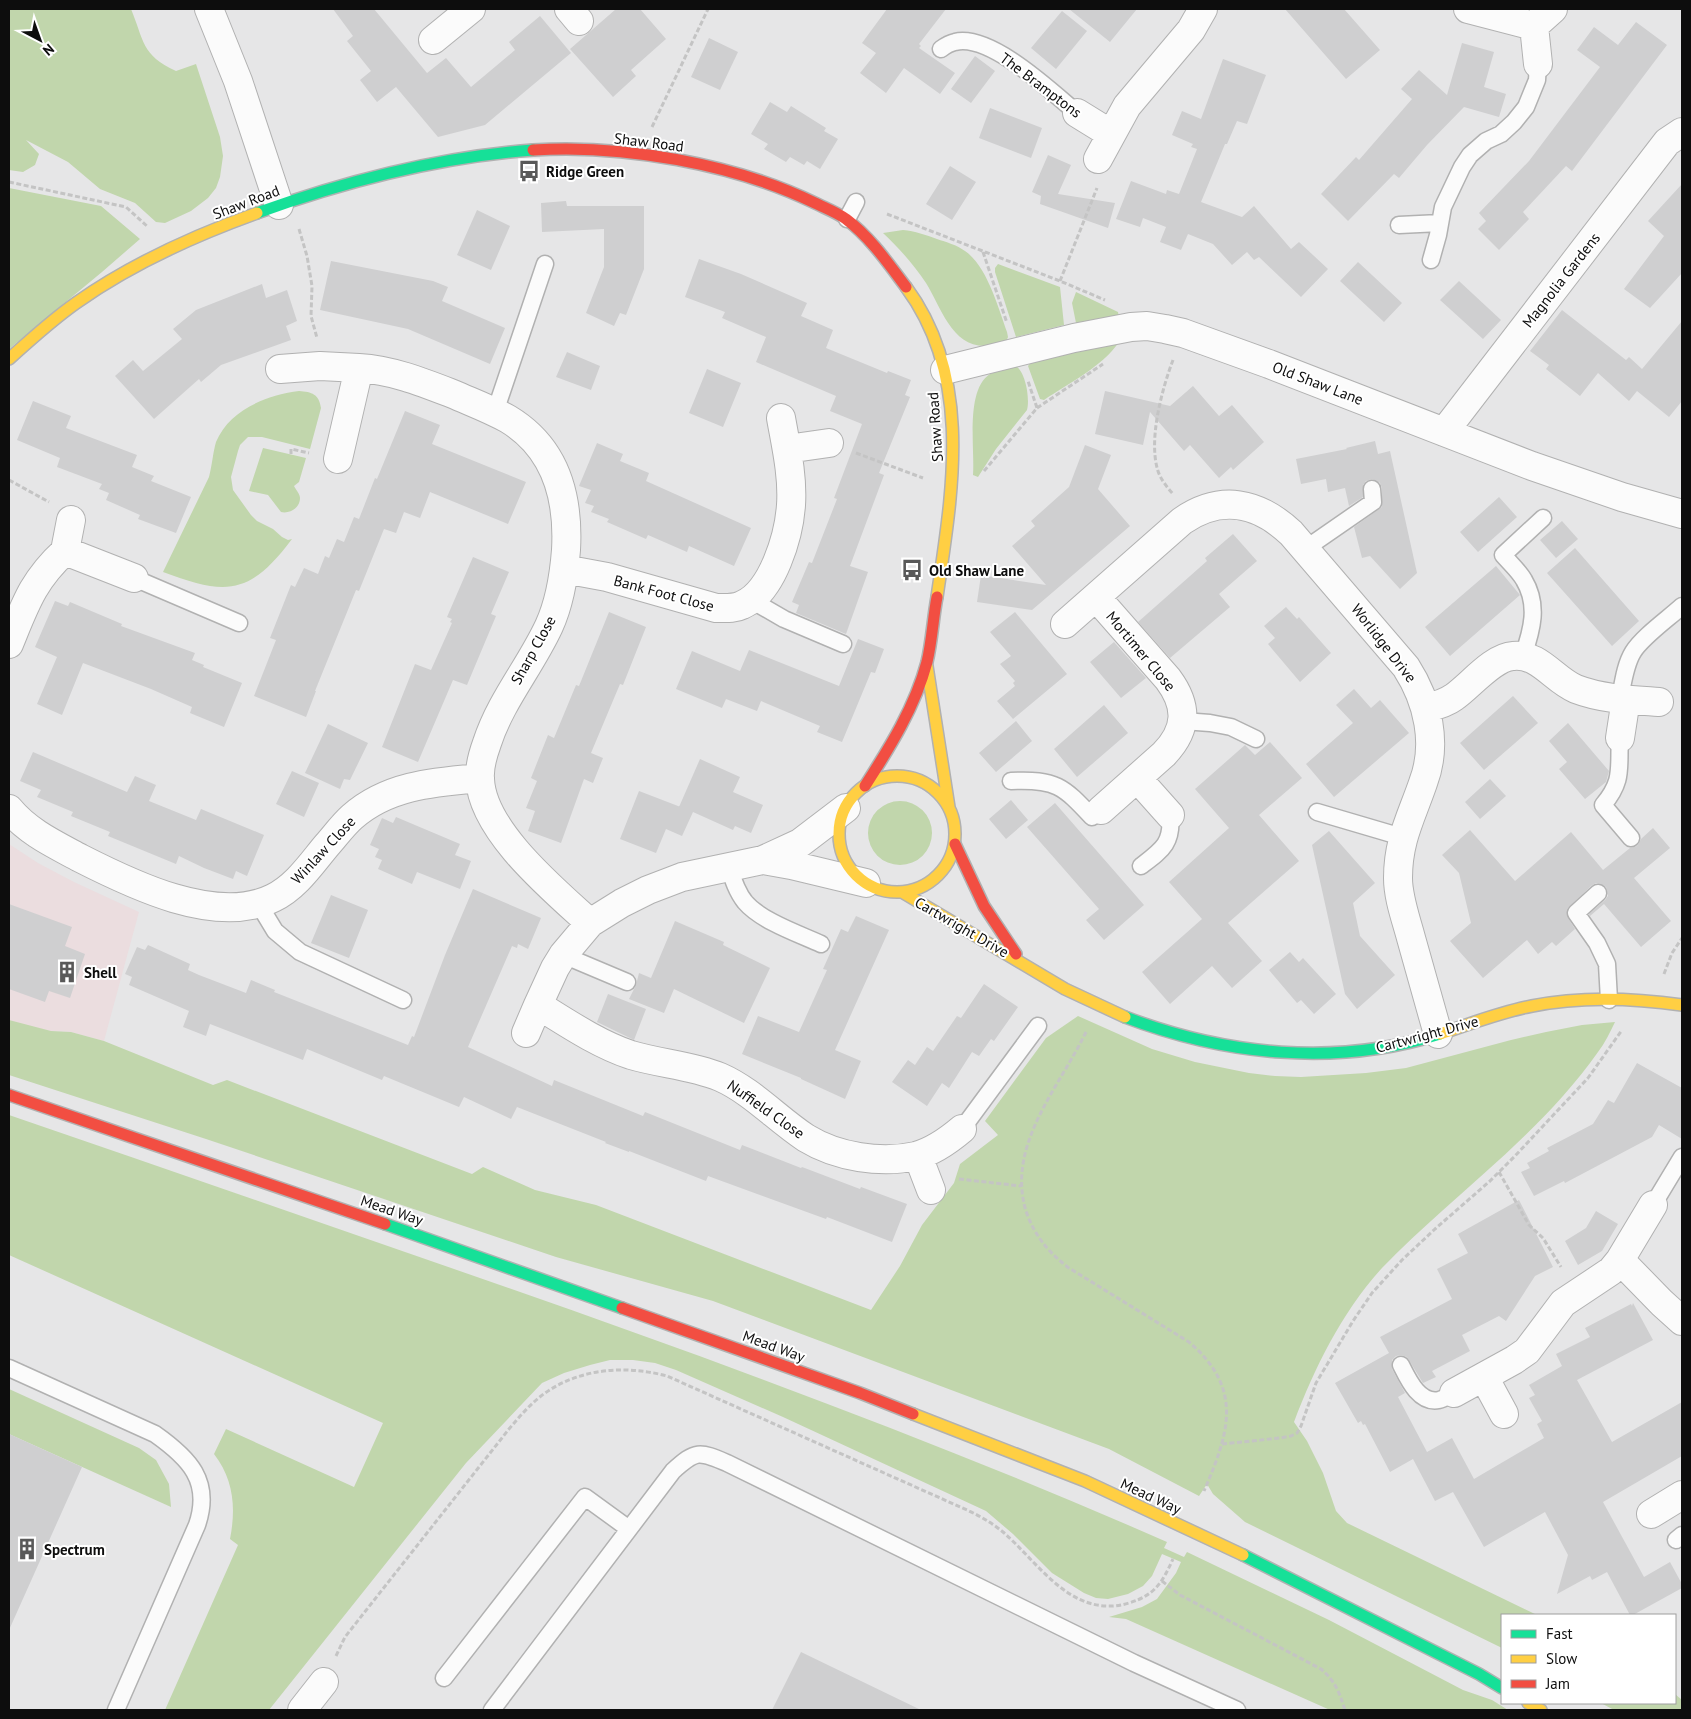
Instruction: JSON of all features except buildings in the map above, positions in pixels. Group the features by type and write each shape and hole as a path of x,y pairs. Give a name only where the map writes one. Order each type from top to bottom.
{"street":[{"path":"209,9 238,81 279,204"},
{"path":"433,40 471,9"},
{"path":"1098,159 1127,106 1191,30 1203,9"},
{"path":"1468,9 1544,18 1538,64"},
{"name":"The Bramptons","path":"1077,113 1111,134"},
{"name":"Magnolia Gardens","path":"1444,432 1667,142 1682,132"},
{"name":"Shaw Road","path":"9,359 20,347 72,306 140,264 217,228 279,204 363,178 415,166 474,156 543,150 639,154 736,172 798,195 847,219 882,254 918,304 931,332 944,370 953,422 953,481 926,662 913,700 900,727 886,754 865,786"},
{"name":"Old Shaw Lane","path":"944,370 1074,338 1131,327 1146,326 1182,333 1269,364 1532,466 1682,514"},
{"name":"Sharp Close","path":"280,369 320,366 377,369 410,378 496,412 510,421 543,453 559,482 566,507 567,523 564,569 559,602 549,627 503,704 491,730 483,755 480,778 482,794 501,832 528,864 590,923"},
{"path":"338,459 359,368"},
{"path":"751,600 762,589 781,551 791,506 787,450 781,418"},
{"path":"787,450 830,443"},
{"name":"Worlidge Drive","path":"1065,624 1191,515 1217,506 1244,506 1259,511 1277,520 1305,549 1406,667 1417,684 1426,708 1430,745 1428,762 1424,781 1402,838 1398,881 1402,903 1438,1034"},
{"path":"9,644 31,592 50,564 65,551 71,520"},
{"path":"65,551 134,578"},
{"name":"Bank Foot Close","path":"564,569 607,577 716,608 730,608 751,600"},
{"name":"Mortimer Close","path":"1096,597 1175,689 1183,710 1183,721"},
{"path":"1426,708 1448,701 1483,672 1505,658 1512,656 1523,656 1541,664 1564,683 1587,692 1623,699 1659,702"},
{"name":"Shaw Road","path":"926,662 949,807"},
{"path":"1620,738 1623,699"},
{"path":"1101,810 1174,744 1180,733 1183,721"},
{"path":"763,860 866,883 883,890 902,892 920,887 936,876 948,862 954,844 955,825 949,807 938,792 922,782 904,776 889,776 874,781 860,789 850,800 843,814 840,845 845,860 854,873 866,883"},
{"name":"Winlaw Close","path":"9,809 25,826 41,837 103,870 149,890 171,898 202,904 234,906 258,903 273,898 297,881 351,818 375,800 414,786 480,778"},
{"path":"1137,778 1170,814"},
{"path":"526,1033 555,968 563,955 590,923 622,903 648,890 682,877 763,860 800,842 846,808"},
{"name":"Cartwright Drive","path":"954,844 984,906 1003,937 1023,963"},
{"name":"Cartwright Drive","path":"902,892 1061,987 1142,1024 1206,1042 1276,1053 1355,1052 1402,1044 1533,1005 1609,1000 1657,1001 1682,1005"},
{"name":"Nuffield Close","path":"538,1005 573,1027 630,1054 694,1068 726,1080 741,1088 807,1138 824,1147 924,1172 946,1143 962,1129"},
{"name":"Mead Way","path":"9,1095 480,1257 842,1386 1085,1481 1233,1550 1479,1674 1501,1687"},
{"path":"1454,1394 1528,1351 1563,1303 1611,1271 1620,1260 1653,1205"},
{"path":"1620,1260 1682,1321"},
{"path":"1484,1377 1504,1414"},
{"path":"1652,1514 1682,1495"},
{"path":"302,1710 324,1682"},
{"path":"1530,1704 1541,1710"}],"lane":[{"name":"The Bramptons","path":"941,49 955,42 967,42 994,50 1037,79 1077,113"},
{"path":"1431,260 1443,207 1462,167 1470,155 1486,141 1501,134 1526,107 1537,80 1538,64"},
{"path":"847,219 856,202"},
{"path":"1399,225 1440,223"},
{"path":"496,412 545,264"},
{"path":"1305,549 1373,502 1372,488"},
{"path":"1523,656 1532,628 1533,610 1530,593 1524,578 1503,555 1543,518"},
{"path":"134,578 239,623"},
{"path":"751,600 784,619 843,644"},
{"path":"1623,699 1624,678 1633,652 1682,606"},
{"path":"1183,721 1231,727 1256,739"},
{"path":"1620,738 1620,771 1617,784 1613,794 1603,805 1630,838"},
{"path":"1011,781 1029,780 1057,786 1074,797 1092,817 1101,810"},
{"path":"1317,812 1402,838"},
{"path":"1141,866 1164,848 1169,839 1171,827 1170,814"},
{"path":"729,867 735,886 747,904 769,919 821,944"},
{"path":"1598,893 1576,913 1596,943 1607,964 1609,1000"},
{"path":"258,903 275,931 300,952 403,1000"},
{"path":"563,955 627,982"},
{"name":"Nuffield Close","path":"962,1129 1038,1026"},
{"path":"1653,1205 1682,1157"},
{"path":"1400,1365 1413,1387 1421,1396 1431,1400 1440,1400 1454,1394"},
{"path":"9,1368 156,1434 188,1460 198,1478 202,1498 197,1525 116,1710"},
{"path":"492,1710 673,1471 695,1454 706,1454 728,1463 1134,1663 1237,1710"},
{"path":"444,1678 586,1497 629,1529"}],"path":[{"path":"639,154 708,9"},
{"path":"1060,281 1107,163 1098,159"},
{"path":"856,202 1060,281 1124,309 1131,327"},
{"path":"1182,333 1159,406 1155,433 1155,454 1160,477 1191,515"},
{"path":"1037,408 1105,362"},
{"path":"830,443 929,481 953,481"},
{"path":"9,480 37,494 71,520"},
{"path":"1657,1001 1670,959 1682,938"},
{"path":"1222,1444 1280,1438 1297,1433 1316,1383 1352,1321 1372,1293 1435,1228 1499,1172 1575,1092 1601,1060 1625,1025 1628,1018 1628,1000"},
{"path":"1099,1005 1078,1048 1033,1130 1025,1150 1021,1186 1027,1213 1033,1228 1044,1245 1055,1257 1074,1272 1177,1334 1198,1350 1210,1363 1221,1382 1226,1400 1226,1424 1222,1444 1204,1491"},
{"path":"924,1172 960,1180 1021,1186"},
{"path":"1499,1172 1525,1220 1548,1246 1576,1294"},
{"path":"324,1682 331,1672 338,1650 345,1637 509,1428 546,1392 581,1376 599,1371 633,1369 667,1376 967,1510 991,1523 1004,1533 1047,1577 1088,1603 1108,1606 1127,1604 1144,1597 1160,1586 1173,1559"},
{"path":"1162,1581 1180,1595 1321,1669 1332,1679 1339,1691 1345,1710"}],"shaded area":[{"path":"9,844 38,863 74,882 139,912 104,1041 71,1032 31,1027 9,1028"}],"green space":[{"path":"9,9 131,9 145,46 156,59 176,71 196,64 220,137 223,156 220,177 216,188 208,198 191,211 165,223 156,222 135,203 100,189 68,162 26,140 39,154 35,165 23,172 9,170"},
{"path":"9,188 101,206 140,239 9,349"},
{"path":"903,230 920,233 951,244 962,249 973,258 980,266 996,299 1007,332 1006,342 989,346 975,345 956,333 921,276 883,233"},
{"path":"998,264 1060,287 1064,325 1016,337 995,272"},
{"path":"1076,292 1118,312 1119,317 1076,323 1072,303"},
{"path":"1119,342 1094,367 1044,400 1040,399 1028,366 1031,362"},
{"path":"1016,366 1025,380 1028,399 1027,410 996,449 978,477 973,475 973,421 977,393 982,382 990,374"},
{"path":"299,391 308,392 317,397 321,408 310,449 262,437 248,437 240,445 231,477 233,490 251,515 282,537 288,540 292,539 263,571 250,580 236,586 204,585 163,572 209,477 216,442 222,431 230,421 250,406 274,396"},
{"path":"263,448 306,458 299,482 294,486 299,495 300,502 291,511 281,512 268,495 249,491"},
{"path":"894,801 906,801 923,810 930,821 932,833 930,845 923,856 906,865 894,865 882,860 873,851 868,839 868,827 873,815 882,806"},
{"path":"1078,1016 1152,1049 1195,1062 1249,1073 1301,1077 1366,1073 1406,1068 1546,1032 1582,1025 1615,1022 1603,1045 1545,1116 1404,1246 1368,1285 1354,1303 1331,1341 1311,1381 1294,1422 1307,1441 1323,1473 1336,1511 1347,1523 1535,1614 1501,1614 1501,1648 1245,1522 1213,1494 1207,1484 1199,1496 1109,1449 713,1301 556,1257 9,1075 9,1020 51,1031 71,1032 104,1041 213,1085 227,1080 472,1174 483,1167 535,1190 596,1205 871,1310 900,1266 922,1225 954,1183 960,1164 998,1135 985,1121 1046,1038"},
{"path":"9,1115 617,1326 802,1394 985,1465 1167,1542 1164,1548 1184,1557 1187,1552 1329,1620 1463,1690 1492,1700 1508,1710 1330,1710 1126,1619 1109,1617 1142,1607 1157,1599 1176,1573 1181,1562 1162,1554 1152,1576 1143,1586 1128,1594 1108,1599 1096,1598 1084,1593 1052,1573 1013,1534 986,1511 783,1417 676,1370 655,1363 633,1360 610,1360 564,1373 542,1383 466,1463 269,1710 165,1710 238,1545 230,1539 233,1516 232,1495 226,1474 214,1454 226,1429 354,1487 383,1423 9,1255"},
{"path":"9,1389 139,1448 156,1460 169,1484 171,1507 9,1434"},
{"path":"1676,1695 1682,1700 1682,1710 1614,1710 1603,1704 1676,1704"}],"traffic: fast":[{"path":"257,213 324,191 393,172 462,158 533,150"},
{"path":"1125,1017 1163,1030 1202,1040 1241,1048 1281,1052 1361,1051 1401,1044 1440,1034"},
{"path":"385,1224 622,1308"},
{"path":"1243,1555 1479,1674 1501,1687"}],"traffic: slow":[{"path":"9,359 67,309 118,276 186,241 257,213"},
{"path":"906,287 927,322 942,360 950,398 953,437 952,477 937,597"},
{"path":"927,666 949,807"},
{"path":"897,776 919,781 938,793 950,812 955,834 950,856 938,875 919,887 897,892 875,887 856,875 844,856 839,834 844,812 856,793 875,781 897,776"},
{"path":"902,892 1065,989 1125,1017"},
{"path":"1440,1034 1508,1012 1550,1003 1607,999 1682,1005"},
{"path":"913,1414 1085,1481 1243,1555"},
{"path":"1530,1704 1541,1710"}],"traffic: jam":[{"path":"533,150 603,150 640,154 714,168 750,177 784,189 830,210 855,226 871,242 906,287"},
{"path":"865,786 909,711 916,695 927,662 937,597"},
{"path":"955,844 984,906 1016,954"},
{"path":"9,1095 385,1224"},
{"path":"622,1308 860,1393 913,1414"}],"place":[{"name":"Ridge Green","path":"529,171"},
{"name":"Old Shaw Lane","path":"912,570"},
{"name":"Shell","path":"67,972"},
{"name":"Spectrum","path":"27,1549"}]}
